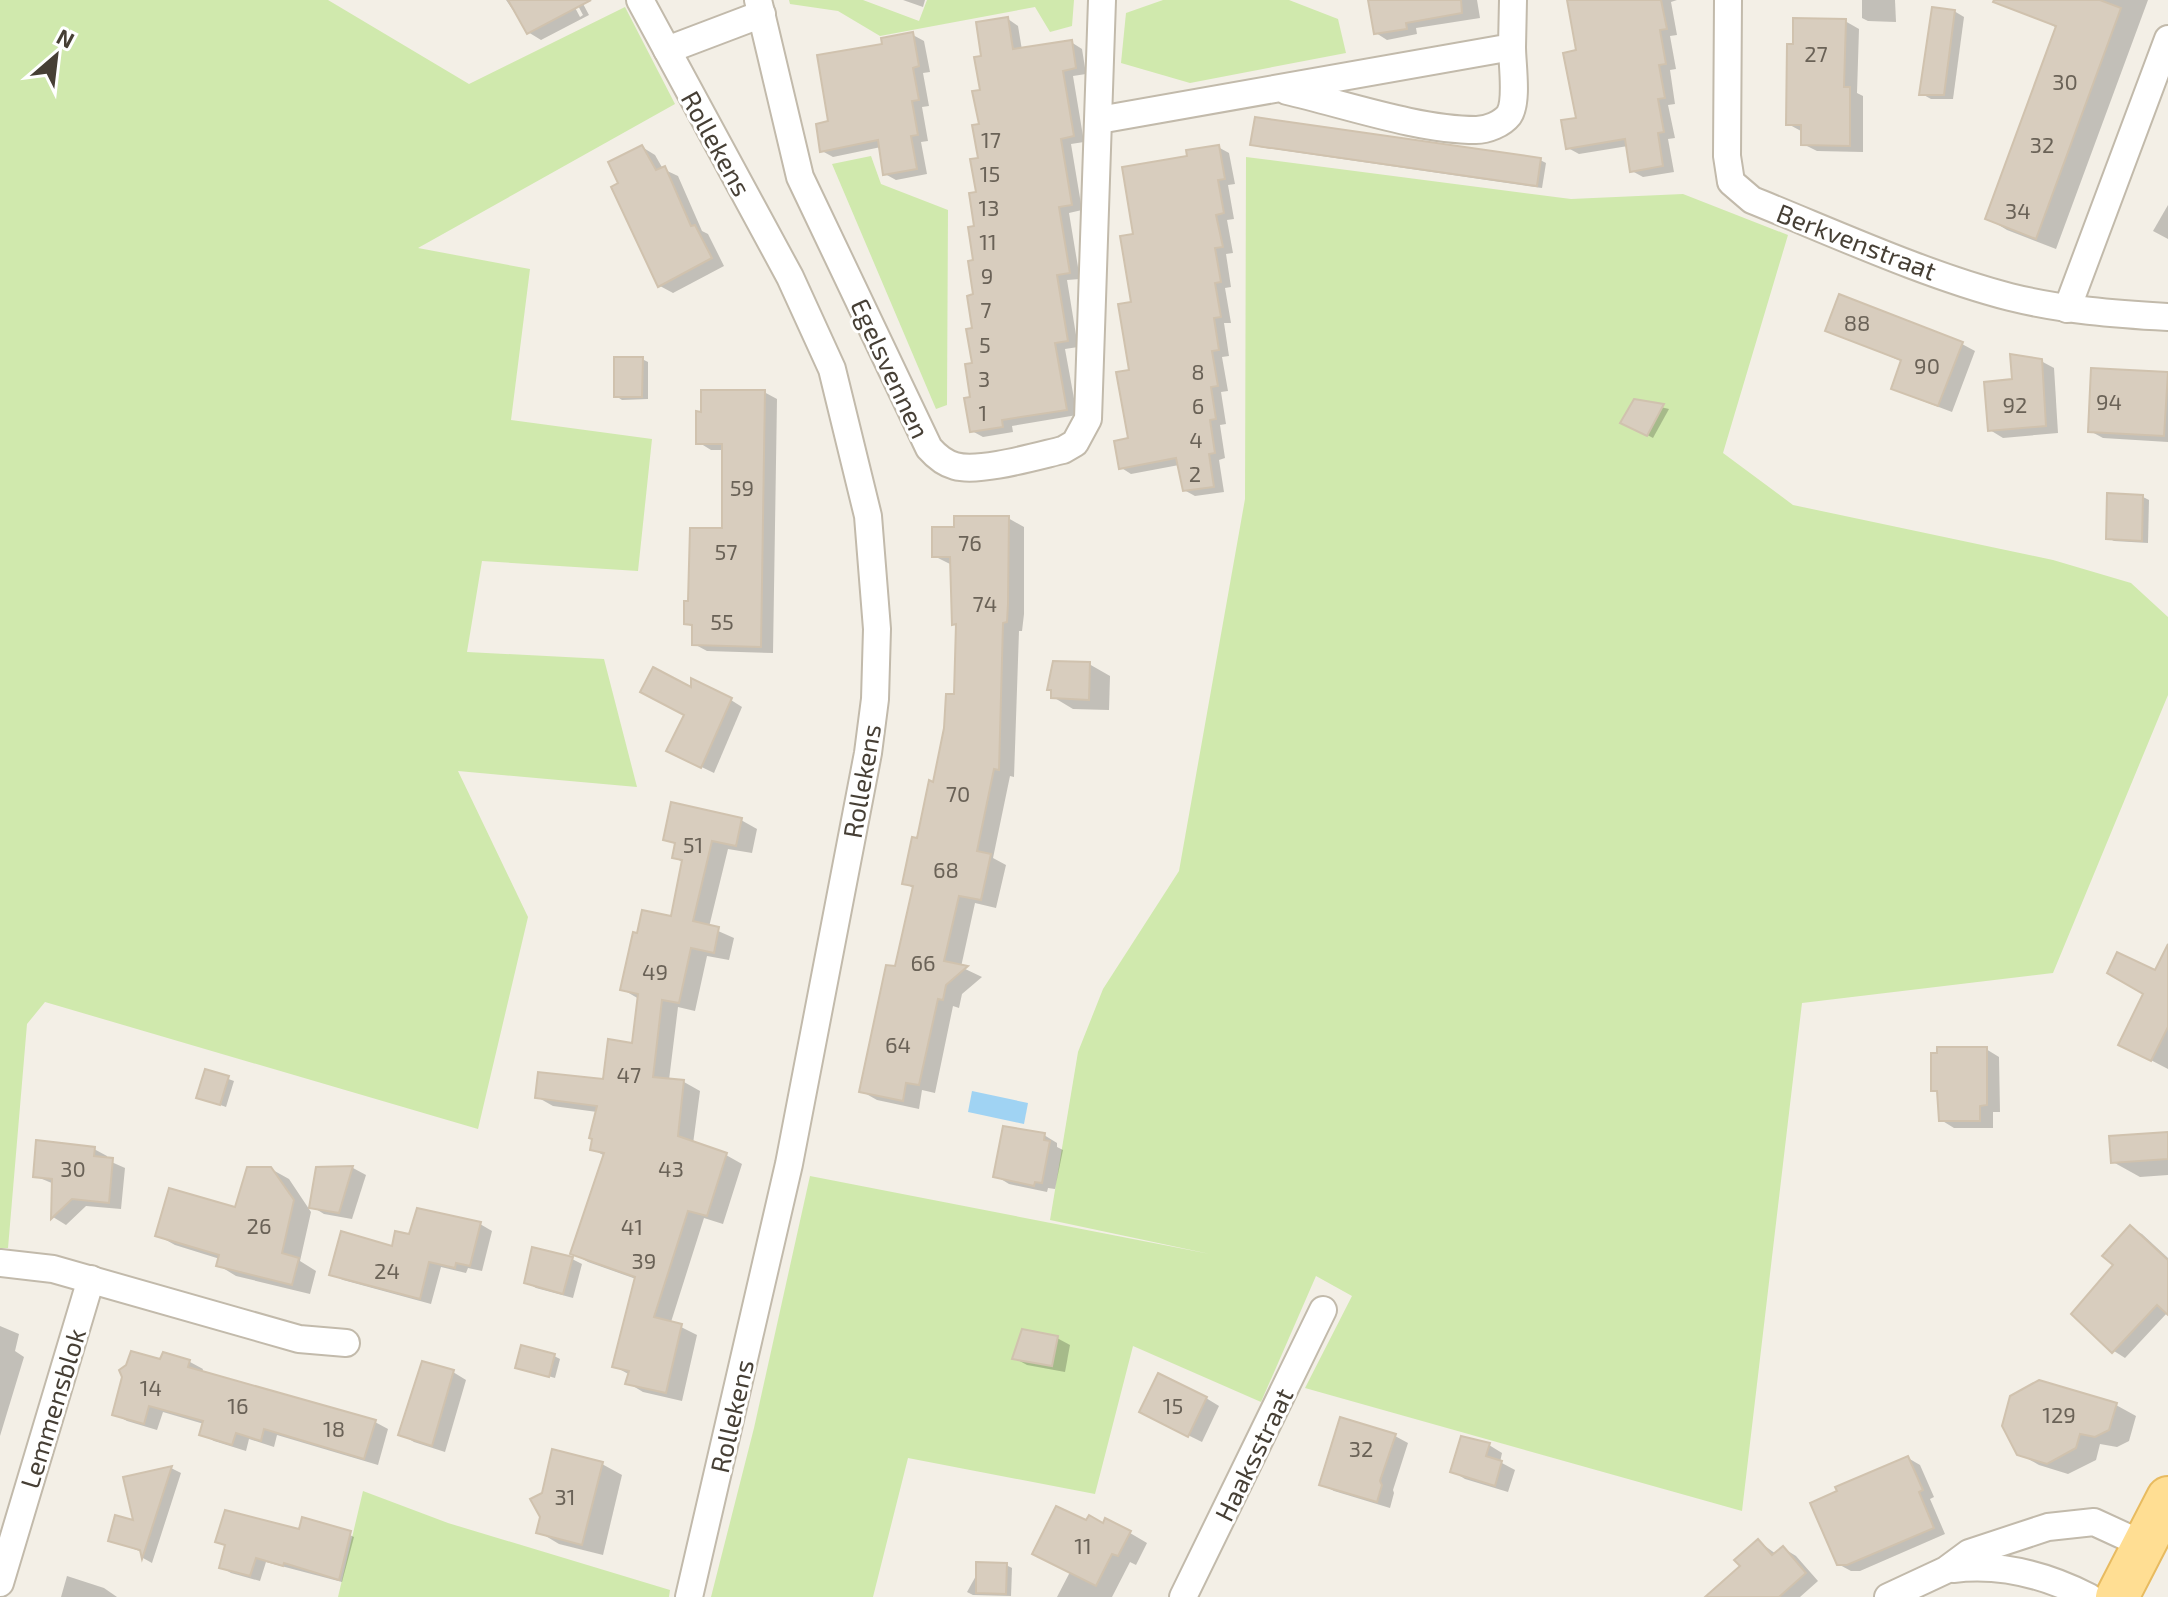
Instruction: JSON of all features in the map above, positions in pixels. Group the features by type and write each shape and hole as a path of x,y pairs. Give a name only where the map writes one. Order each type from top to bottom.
{"main road":[{"path":"2117,1597 2168,1498"}],"street":[{"name":"Rollekens","path":"640,0 790,277 832,369 868,516 877,629 875,699 868,753 789,1164 689,1597"},
{"name":"Egelsvennen","path":"667,50 760,7 800,177 929,448 939,458 955,466 972,469 1063,450 1075,443 1088,419 1102,0"},
{"path":"1276,88 1420,123 1478,130 1497,125 1507,118 1513,106 1513,0"},
{"name":"Berkvenstraat","path":"1728,0 1727,156 1731,182 1752,200 1924,268 2010,297 2067,309 2168,317"},
{"path":"2067,309 2168,39"},
{"path":"1099,120 1512,47"},
{"path":"0,1263 53,1269 299,1339 346,1343"},
{"name":"Lemmensblok","path":"0,1583 91,1279"},
{"name":"Haaksstraat","path":"1183,1597 1323,1310"},
{"path":"1888,1597 1946,1570 1969,1553 2048,1527 2094,1522 2144,1545"},
{"path":"1946,1570 1978,1566 2023,1571 2089,1597"}],"green space":[{"path":"0,0 328,0 469,84 625,7 675,104 418,248 530,269 511,420 652,439 638,571 482,561 467,652 604,659 637,787 458,771 528,917 478,1129 45,1002 27,1024 8,1248 0,1248"},
{"path":"789,0 863,0 919,21 927,0 1074,0 1072,26 1050,32 1035,7 880,36 838,11 790,4"},
{"path":"1163,0 1289,0 1338,19 1346,53 1190,83 1121,63 1126,13"},
{"path":"871,156 881,184 948,210 947,405 936,409 832,164"},
{"path":"1246,157 1571,199 1683,194 1788,235 1723,453 1793,505 2053,560 2131,583 2168,617 2168,695 2053,973 1802,1003 1742,1511 1305,1388 1352,1296 1316,1276 1261,1402 1133,1346 1095,1494 908,1458 873,1597 711,1597 754,1428 810,1176 1210,1254 1050,1220 1078,1052 1103,989 1179,871 1245,499"},
{"path":"363,1491 448,1523 670,1590 669,1597 338,1597"}],"water":[{"path":"972,1091 1028,1103 1024,1124 968,1112"}],"building":[{"path":"508,0 591,0 527,34"},
{"path":"1368,0 1461,0 1462,13 1406,23 1407,29 1374,34"},
{"path":"1567,0 1661,0 1667,29 1660,30 1666,64 1659,65 1665,98 1658,99 1664,132 1658,133 1663,166 1630,172 1625,139 1566,149 1561,120 1576,118 1563,53 1576,50"},
{"path":"1994,0 2100,0 2121,8 2036,239 1985,219 2056,26"},
{"path":"1932,7 1955,10 1944,95 1919,95"},
{"path":"1008,17 1013,49 1072,40 1076,68 1063,71 1074,136 1061,139 1072,205 1059,207 1070,273 1057,275 1068,341 1055,343 1067,410 1002,420 1003,427 970,432 964,398 970,397 965,364 972,363 966,329 972,328 967,296 973,294 968,261 973,260 968,227 974,226 969,193 976,192 970,159 978,158 972,125 979,124 972,91 980,90 974,57 981,56 976,22"},
{"path":"1793,18 1846,19 1844,87 1850,87 1850,146 1801,145 1801,125 1786,125 1787,44 1793,44"},
{"path":"913,32 919,66 913,68 919,100 912,101 918,135 911,136 917,169 883,175 878,140 820,152 816,124 828,121 817,55 882,44 881,38"},
{"path":"1255,117 1541,158 1537,186 1250,145"},
{"path":"642,145 656,170 665,166 691,226 695,225 712,258 658,287 611,187 618,183 608,162"},
{"path":"1219,145 1225,179 1218,180 1224,213 1216,215 1223,247 1215,248 1221,282 1215,283 1221,317 1214,318 1219,350 1212,351 1218,386 1211,387 1216,419 1210,420 1215,453 1209,454 1214,487 1183,491 1176,458 1119,469 1114,441 1128,438 1116,372 1129,370 1118,304 1131,302 1120,236 1133,234 1122,167 1187,156 1186,150"},
{"path":"1839,294 1963,342 1938,406 1891,389 1901,360 1825,331"},
{"path":"2010,354 2042,359 2046,426 1988,431 1984,382 2012,379"},
{"path":"614,357 643,357 642,397 614,397"},
{"path":"2091,368 2168,372 2164,436 2088,432"},
{"path":"701,390 765,390 761,647 692,645 692,625 684,624 684,601 688,601 690,528 722,528 722,444 696,444 696,411 701,412"},
{"path":"1634,399 1664,404 1647,436 1620,423"},
{"path":"2107,493 2143,495 2142,541 2106,539"},
{"path":"954,516 1009,516 1008,604 1007,622 1003,623 999,770 994,769 977,851 991,854 981,900 959,896 944,961 968,966 946,985 943,1000 938,999 919,1085 906,1083 903,1101 859,1092 886,965 895,966 913,886 902,884 912,837 917,838 929,780 933,782 944,728 946,694 954,694 956,624 952,625 950,557 932,557 932,527 954,527"},
{"path":"1053,661 1090,662 1089,700 1051,698 1051,690 1047,690"},
{"path":"653,667 691,687 691,678 732,698 701,768 666,751 684,715 640,692"},
{"path":"671,802 742,818 736,846 712,841 693,921 719,927 714,953 691,948 679,1003 662,1000 653,1077 684,1080 678,1136 727,1153 707,1216 688,1211 654,1317 682,1324 666,1393 625,1384 629,1371 612,1367 635,1277 570,1254 604,1153 590,1150 592,1139 589,1138 597,1106 535,1098 538,1072 603,1079 608,1039 632,1043 638,994 620,990 633,932 637,933 642,910 671,916 682,860 672,858 675,843 663,840"},
{"path":"2168,944 2168,1027 2151,1061 2118,1045 2143,994 2107,973 2117,952 2155,970"},
{"path":"1937,1047 1987,1047 1987,1105 1980,1106 1980,1121 1939,1121 1937,1091 1931,1091 1931,1053 1937,1053"},
{"path":"205,1069 229,1076 220,1105 196,1098"},
{"path":"1003,1126 1045,1133 1044,1140 1050,1141 1042,1183 1035,1182 1034,1186 993,1177"},
{"path":"2168,1132 2168,1159 2111,1163 2109,1136"},
{"path":"36,1140 95,1147 94,1156 113,1158 109,1203 72,1199 51,1219 52,1179 33,1177"},
{"path":"353,1166 339,1213 309,1208 316,1167"},
{"path":"247,1167 271,1167 294,1200 282,1253 299,1258 292,1285 216,1266 219,1255 155,1236 169,1188 235,1207"},
{"path":"417,1208 481,1222 470,1266 456,1263 455,1268 429,1262 420,1299 329,1275 341,1231 392,1246 395,1231 409,1234"},
{"path":"2130,1225 2168,1260 2168,1315 2157,1305 2112,1353 2071,1314 2113,1265 2102,1256"},
{"path":"532,1247 573,1257 563,1294 524,1283"},
{"path":"1022,1329 1058,1336 1052,1366 1012,1359"},
{"path":"521,1345 555,1354 549,1377 515,1368"},
{"path":"131,1351 160,1359 163,1352 190,1360 188,1367 376,1420 364,1459 264,1429 261,1441 236,1433 232,1445 199,1435 203,1421 149,1406 144,1424 112,1415 122,1377 119,1370 126,1365"},
{"path":"422,1361 454,1370 432,1446 398,1435"},
{"path":"1158,1373 1207,1397 1188,1437 1139,1412"},
{"path":"2039,1380 2117,1403 2109,1430 2095,1437 2080,1434 2076,1448 2047,1464 2017,1455 2002,1426 2010,1396"},
{"path":"1340,1417 1396,1434 1380,1481 1382,1485 1377,1502 1319,1485"},
{"path":"1461,1436 1490,1443 1486,1456 1502,1461 1495,1486 1450,1472"},
{"path":"552,1449 603,1462 582,1545 536,1533 540,1517 530,1499 542,1493"},
{"path":"1908,1456 1923,1490 1919,1492 1934,1528 1847,1565 1837,1565 1810,1503 1837,1491 1835,1487"},
{"path":"172,1466 142,1559 140,1550 108,1541 115,1515 133,1520 123,1477"},
{"path":"1056,1506 1086,1520 1089,1515 1103,1523 1105,1518 1131,1531 1118,1556 1112,1554 1096,1586 1032,1554"},
{"path":"225,1510 299,1529 302,1517 351,1531 339,1580 256,1558 250,1576 219,1568 225,1545 215,1542"},
{"path":"1758,1539 1772,1555 1783,1546 1806,1573 1779,1597 1705,1597 1740,1566 1734,1560"},
{"path":"976,1562 1007,1563 1006,1594 976,1593"}]}
